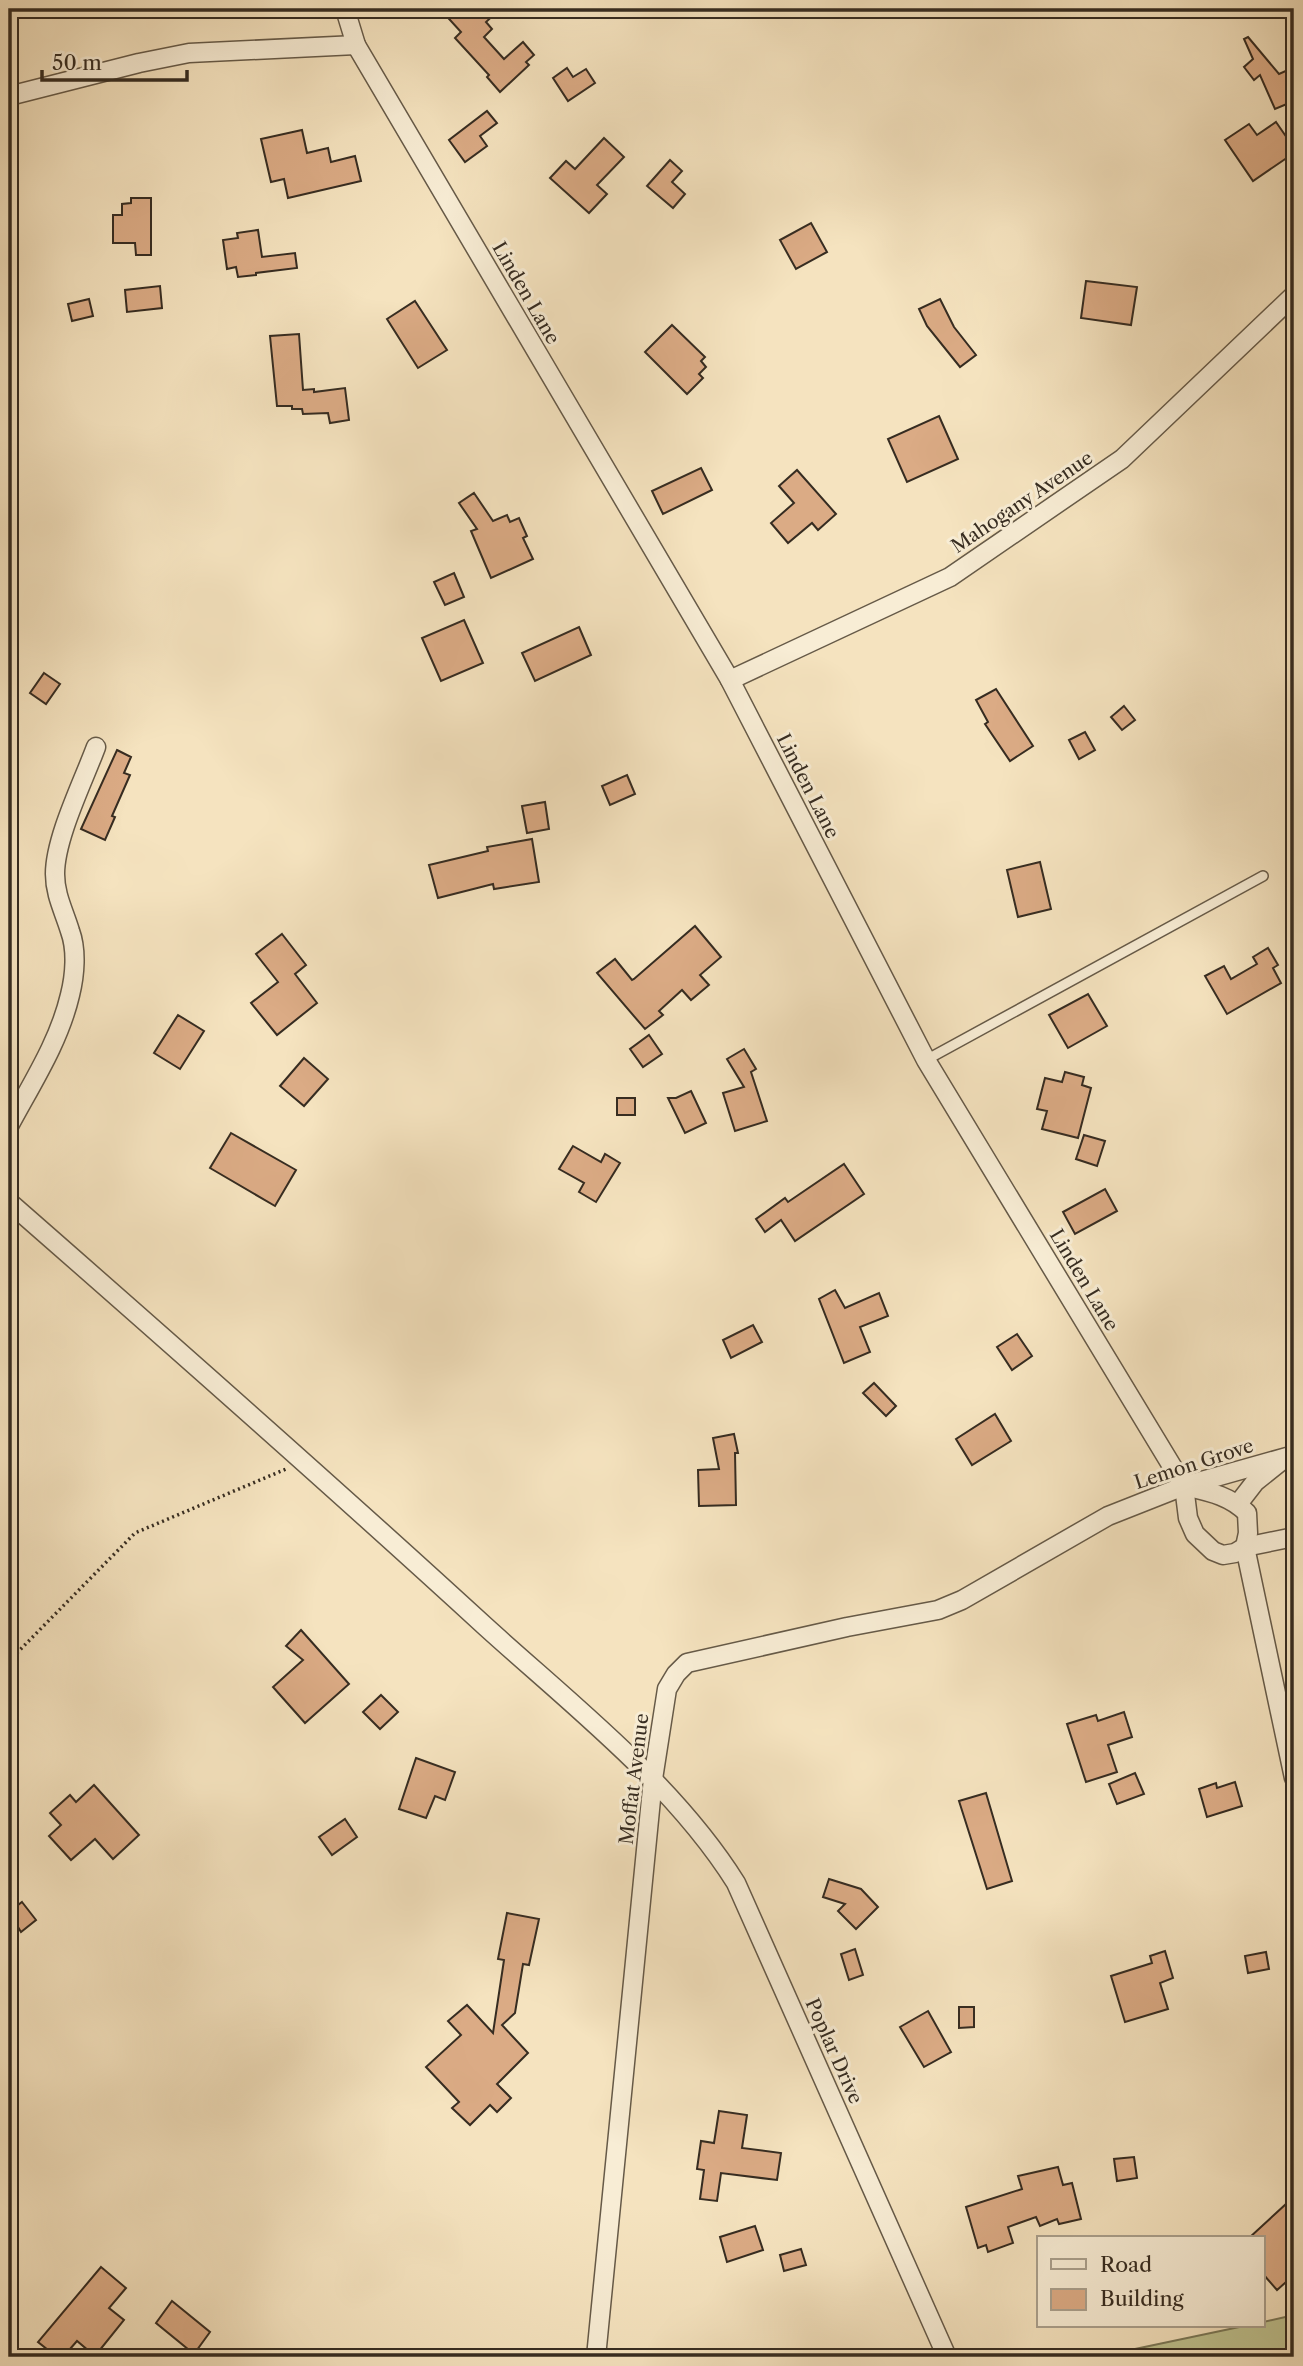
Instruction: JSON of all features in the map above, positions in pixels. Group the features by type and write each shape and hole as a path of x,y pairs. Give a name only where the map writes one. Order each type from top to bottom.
{"street":[{"name":"Linden Lane","path":"345,9 356,45 730,680 926,1060 1184,1486 1188,1518 1195,1534 1213,1551 1223,1555 1235,1553 1245,1547"},
{"path":"9,96 189,53 356,45"},
{"name":"Mahogany Avenue","path":"730,680 950,576 973,561 1122,458 1294,295"},
{"path":"9,1126 55,1042 70,994 75,958 71,933 58,898 55,872 62,837 96,747"},
{"name":"Poplar Drive","path":"9,1202 304,1461 653,1779 718,1854 736,1883 947,2357"},
{"path":"1238,1504 1255,1482 1290,1456"},
{"name":"Lemon Grove","path":"1108,1516 1184,1486 1290,1456"},
{"path":"1184,1486 1216,1493 1238,1504 1247,1513 1248,1533 1245,1547 1294,1778"},
{"name":"Moffat Avenue","path":"596,2357 653,1779 667,1689 676,1674 687,1663 846,1627 938,1610 962,1600 1108,1516"},
{"path":"1245,1547 1294,1537"}],"lane":[{"path":"926,1060 1263,876"}],"path":[{"path":"9,1661 135,1533 304,1461"}],"green space":[{"path":"1294,2315 1294,2357 1097,2357 1235,2328 1264,2328 1264,2322"}],"building":[{"path":"440,9 500,9 486,22 492,29 484,37 504,59 523,42 534,55 526,62 529,65 500,92 487,77 489,75 455,38 461,32"},
{"path":"1248,37 1279,74 1290,69 1294,79 1294,101 1275,109 1260,75 1254,80 1244,67 1253,59 1244,39"},
{"path":"567,68 573,77 586,69 595,83 568,101 553,78"},
{"path":"487,111 497,123 480,136 487,146 465,162 449,140"},
{"path":"1276,122 1294,148 1294,153 1253,181 1225,140 1249,124 1257,135"},
{"path":"302,130 307,153 328,148 331,162 355,156 361,181 288,198 284,179 271,182 261,139"},
{"path":"604,138 624,157 597,185 607,194 589,213 550,178 566,161 575,169"},
{"path":"670,160 682,171 672,182 685,194 673,208 647,186"},
{"path":"131,198 151,198 151,255 136,255 135,243 113,243 113,215 122,215 122,204 131,203"},
{"path":"811,223 827,252 796,269 780,240"},
{"path":"258,230 262,257 295,253 297,268 238,277 236,267 227,269 223,240 238,238 237,233"},
{"path":"1086,281 1137,287 1131,325 1081,318"},
{"path":"160,286 162,308 127,312 125,290"},
{"path":"89,299 93,316 72,321 68,304"},
{"path":"940,299 954,327 976,355 960,367 927,326 919,309"},
{"path":"415,301 447,350 418,368 387,319"},
{"path":"672,325 705,357 701,361 706,367 699,374 703,378 687,394 645,352"},
{"path":"299,334 303,390 314,389 314,392 345,388 349,420 330,423 328,413 303,414 302,409 277,406 270,336"},
{"path":"939,416 958,459 907,482 888,439"},
{"path":"701,468 712,490 663,514 652,491"},
{"path":"797,470 836,514 818,530 812,523 788,543 771,523 794,503 779,486"},
{"path":"474,493 493,521 507,515 510,522 519,518 527,536 523,538 533,559 491,578 471,531 477,529 459,503"},
{"path":"454,573 464,597 445,605 434,582"},
{"path":"464,620 483,663 441,681 422,638"},
{"path":"579,627 591,655 535,681 522,653"},
{"path":"44,673 60,684 46,704 30,693"},
{"path":"996,689 1033,746 1010,761 985,724 988,722 976,700"},
{"path":"1124,706 1135,720 1122,730 1111,717"},
{"path":"1085,732 1095,750 1079,759 1069,740"},
{"path":"117,750 131,757 124,773 130,775 105,840 81,829"},
{"path":"627,775 635,794 610,805 602,786"},
{"path":"545,802 549,829 527,833 522,806"},
{"path":"532,839 539,882 494,889 493,884 438,898 429,865 488,851 487,847"},
{"path":"1040,862 1051,909 1018,917 1007,870"},
{"path":"695,926 721,957 700,975 709,985 691,1000 682,990 659,1011 663,1015 645,1029 597,973 615,959 632,980"},
{"path":"282,934 306,965 295,974 317,1003 277,1035 251,1003 278,982 256,954"},
{"path":"1268,948 1278,965 1273,968 1281,983 1227,1014 1205,976 1224,966 1231,979 1257,964 1253,957"},
{"path":"1088,994 1107,1026 1068,1048 1049,1015"},
{"path":"178,1015 204,1031 180,1069 154,1053"},
{"path":"649,1035 662,1054 643,1067 630,1049"},
{"path":"744,1049 756,1069 751,1072 767,1121 735,1131 723,1093 744,1087 727,1059"},
{"path":"304,1058 328,1079 304,1106 280,1086"},
{"path":"1065,1072 1084,1077 1082,1085 1091,1088 1078,1138 1042,1129 1047,1111 1037,1109 1045,1078 1062,1082"},
{"path":"691,1091 706,1123 685,1133 668,1098 676,1098"},
{"path":"617,1098 635,1098 635,1115 617,1115"},
{"path":"231,1133 296,1170 275,1206 210,1168"},
{"path":"1084,1135 1105,1141 1097,1166 1076,1159"},
{"path":"573,1146 601,1162 605,1154 620,1163 596,1202 579,1192 584,1183 559,1169"},
{"path":"844,1164 864,1194 795,1241 781,1220 765,1232 756,1219 785,1198 788,1202"},
{"path":"1105,1189 1117,1211 1075,1234 1063,1212"},
{"path":"835,1290 845,1308 879,1293 888,1316 860,1327 870,1352 844,1363 819,1299"},
{"path":"753,1325 762,1342 731,1358 723,1340"},
{"path":"1017,1334 1032,1356 1012,1370 997,1347"},
{"path":"874,1383 896,1406 886,1416 863,1393"},
{"path":"995,1414 1011,1441 972,1465 956,1439"},
{"path":"734,1434 738,1453 735,1453 736,1505 699,1506 698,1470 719,1469 713,1438"},
{"path":"301,1630 349,1684 305,1723 273,1687 303,1660 286,1646"},
{"path":"381,1695 398,1712 380,1729 363,1712"},
{"path":"1124,1712 1132,1737 1108,1745 1117,1772 1086,1782 1067,1724 1096,1715 1098,1721"},
{"path":"416,1758 455,1772 445,1800 435,1796 426,1818 399,1809"},
{"path":"1135,1773 1144,1794 1117,1804 1109,1784"},
{"path":"1235,1782 1242,1806 1207,1817 1199,1789 1216,1783 1217,1788"},
{"path":"94,1785 139,1835 113,1859 95,1839 71,1860 49,1836 61,1825 50,1813 70,1795 76,1802"},
{"path":"986,1793 1012,1881 987,1889 959,1801"},
{"path":"345,1819 357,1837 332,1855 319,1837"},
{"path":"829,1879 861,1889 878,1907 856,1929 838,1911 845,1904 823,1897"},
{"path":"22,1902 36,1920 21,1932 9,1912"},
{"path":"507,1913 539,1919 529,1965 523,1964 515,2013 502,2025 528,2053 497,2084 511,2098 497,2112 490,2105 470,2125 452,2108 459,2102 426,2067 461,2035 448,2021 467,2005 493,2033 504,1960 498,1959"},
{"path":"855,1949 863,1975 849,1980 841,1954"},
{"path":"1165,1951 1173,1978 1160,1983 1168,2009 1125,2022 1111,1976 1152,1963 1150,1956"},
{"path":"1266,1952 1269,1969 1248,1973 1245,1956"},
{"path":"959,2007 974,2007 974,2027 959,2028"},
{"path":"928,2011 951,2052 924,2067 900,2027"},
{"path":"719,2111 747,2115 742,2148 781,2153 777,2180 721,2173 717,2201 700,2199 704,2170 697,2169 701,2141 714,2143"},
{"path":"1134,2157 1137,2178 1117,2181 1114,2159"},
{"path":"1058,2167 1063,2185 1072,2183 1081,2219 1059,2224 1057,2219 1040,2226 1036,2217 1008,2227 1013,2243 988,2252 986,2245 978,2248 966,2207 1022,2189 1018,2176"},
{"path":"1286,2204 1294,2213 1294,2275 1277,2290 1264,2275 1264,2236 1251,2236"},
{"path":"755,2226 763,2250 727,2262 720,2237"},
{"path":"801,2249 806,2265 784,2271 780,2255"},
{"path":"101,2267 126,2288 109,2308 124,2320 95,2356 77,2341 63,2357 57,2357 38,2342"},
{"path":"172,2301 210,2332 194,2354 156,2323"}]}
